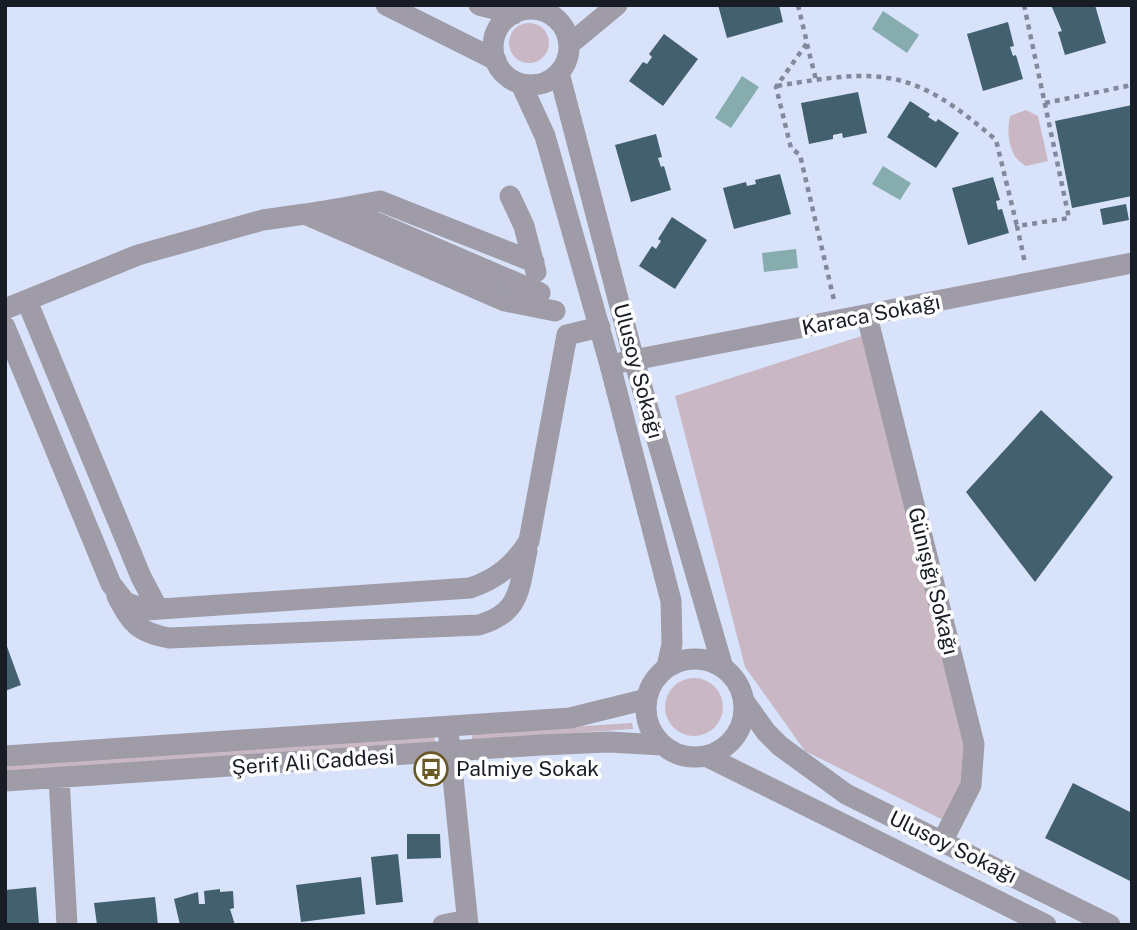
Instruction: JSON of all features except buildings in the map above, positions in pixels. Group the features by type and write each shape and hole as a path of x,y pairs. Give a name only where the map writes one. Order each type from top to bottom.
{"street":[{"path":"386,5 496,60"},
{"path":"479,5 514,14"},
{"path":"570,44 617,5"},
{"path":"531,9 562,10 562,23 570,44 568,56 559,73 544,83 521,84 507,77 496,60 495,38 499,26 514,14 531,9"},
{"name":"Ulusoy Sokağı","path":"559,73 635,360 723,668 739,686 744,701 766,732 780,746 846,794 1110,925"},
{"name":"Ulusoy Sokağı","path":"521,84 545,136 600,327 671,601 672,644 667,667 655,679 647,699"},
{"path":"510,196 524,226 540,293"},
{"path":"5,309 138,256 263,220 380,201 534,262"},
{"path":"5,327 116,594 131,623 149,633 169,638 479,625 502,615 516,601 568,335 555,311 540,293 342,208"},
{"path":"305,214 505,301 555,311"},
{"name":"Karaca Sokağı","path":"610,365 1132,263"},
{"path":"27,301 141,577 158,609"},
{"name":"Günışığı Sokağı","path":"867,316 974,744 971,786 942,842"},
{"path":"568,335 600,327"},
{"path":"116,594 135,607 158,609 470,588 500,575 529,541"},
{"path":"667,667 683,660 700,659 723,668"},
{"path":"647,699 649,725 662,745"},
{"name":"Şerif Ali Caddesi","path":"5,756 570,718 647,699"},
{"path":"706,756 729,745 739,732 744,717 744,701"},
{"path":"443,925 468,923 449,728"},
{"name":"Şerif Ali Caddesi","path":"5,780 595,743 662,745"},
{"name":"Ulusoy Sokağı","path":"662,745 683,756 706,756 1046,925"},
{"path":"59,778 67,925"}],"path":[{"path":"798,5 816,80"},
{"path":"1017,226 1069,218 1024,5"},
{"path":"807,43 776,87 791,148 800,155 839,321"},
{"path":"776,87 816,80 880,75 918,84 979,125 996,140 1030,284"},
{"path":"1045,103 1132,85"}],"shaded area":[{"path":"883,11 919,35 907,53 872,29"},
{"path":"529,23 543,29 549,43 543,57 529,63 515,57 509,43 515,29"},
{"path":"742,76 759,87 731,128 715,118"},
{"path":"1026,110 1038,116 1048,161 1026,166 1012,151 1008,130 1010,116"},
{"path":"883,166 911,183 900,200 872,184"},
{"path":"796,249 798,268 764,272 762,253"},
{"path":"871,333 978,780 957,827 805,751 745,667 675,396"},
{"path":"694,678 705,680 718,691 723,707 721,718 710,731 694,736 683,734 670,723 665,707 667,696 678,683"},
{"path":"632,723 633,729 472,740 472,733"},
{"path":"434,734 435,742 5,774 5,766"}],"place":[{"name":"Palmiye Sokak","path":"431,769"}]}
